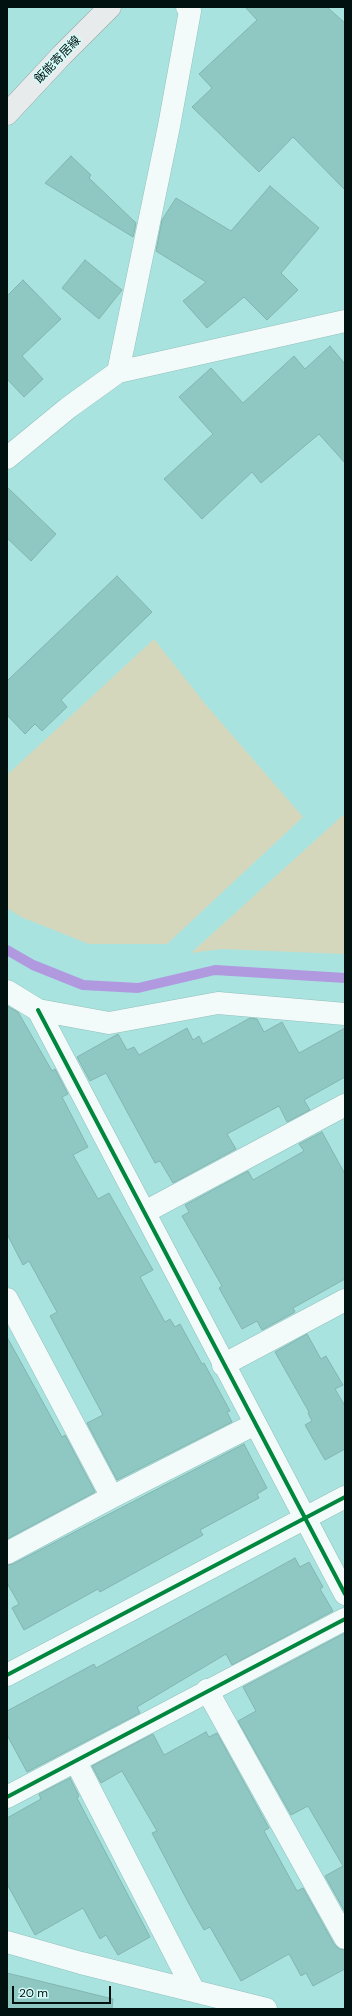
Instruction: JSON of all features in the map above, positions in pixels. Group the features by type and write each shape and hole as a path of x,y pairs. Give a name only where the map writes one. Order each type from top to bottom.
{"main road":[{"name":"飯能寄居線","path":"7,114 62,55 110,7"}],"street":[{"path":"118,372 169,126 190,11 187,7"},
{"path":"7,458 68,408 118,372 345,321"},
{"path":"7,991 38,1010 109,1023 218,1003 345,1014"},
{"path":"38,1010 345,1594"},
{"path":"145,1212 345,1105"},
{"path":"7,1299 112,1496"},
{"path":"223,1364 345,1300"},
{"path":"7,1553 112,1496 255,1424"},
{"path":"7,1675 345,1497"},
{"path":"7,1797 76,1762 207,1690 345,1619"},
{"path":"207,1690 345,1938"},
{"path":"76,1762 194,1991"},
{"path":"7,1942 81,1963 266,2009"}],"green space":[{"path":"154,639 206,705 303,817 167,944 89,944 21,917 7,908 7,775"},
{"path":"342,816 345,816 345,954 221,949 191,953"}],"building":[{"path":"245,7 327,7 345,23 345,190 293,137 259,172 192,107 212,88 199,74 257,20"},
{"path":"71,156 91,175 89,178 136,223 133,237 45,183"},
{"path":"270,186 319,228 281,273 298,290 267,320 244,297 207,328 183,301 206,282 156,251 162,220 176,198 231,231"},
{"path":"85,260 122,290 99,319 62,288"},
{"path":"23,280 61,319 22,356 43,379 24,397 7,379 7,296"},
{"path":"330,346 345,364 345,463 319,434 261,483 252,472 202,519 164,479 213,434 179,397 211,368 243,403 294,356 305,369"},
{"path":"7,487 56,534 31,561 7,538"},
{"path":"117,576 152,612 61,700 67,707 42,731 35,724 25,734 7,715 7,681"},
{"path":"7,1006 18,1012 52,1071 55,1069 68,1094 62,1097 88,1147 73,1155 98,1199 109,1193 153,1270 140,1277 165,1322 170,1319 175,1327 180,1324 202,1364 204,1363 230,1411 227,1412 232,1422 117,1480 87,1423 103,1415 50,1316 57,1312 29,1261 23,1265 7,1234"},
{"path":"250,1018 257,1019 264,1032 282,1022 299,1053 345,1028 345,1077 304,1100 310,1110 287,1122 279,1106 227,1134 236,1149 173,1183 160,1161 155,1163 106,1073 90,1081 77,1057 118,1034 127,1050 134,1047 139,1055 187,1028 193,1040 199,1036 203,1044"},
{"path":"322,1132 345,1174 345,1279 293,1308 295,1312 262,1330 257,1321 242,1329 219,1288 222,1286 182,1216 189,1212 185,1205 248,1171 253,1180 304,1151 299,1144"},
{"path":"307,1334 321,1359 326,1356 343,1385 335,1389 345,1406 345,1449 325,1460 305,1425 312,1421 308,1413 309,1412 275,1352"},
{"path":"7,1337 62,1437 65,1435 95,1492 7,1539"},
{"path":"244,1444 267,1488 257,1494 259,1498 200,1530 203,1535 100,1592 98,1589 24,1630 12,1608 19,1604 7,1583 7,1565 13,1564"},
{"path":"295,1558 300,1567 309,1562 323,1587 320,1589 333,1611 232,1665 226,1654 137,1707 140,1713 27,1772 7,1735 7,1711 94,1664 96,1668"},
{"path":"345,1633 345,1912 325,1876 343,1866 308,1806 291,1815 238,1721 256,1711 243,1687"},
{"path":"206,1732 209,1737 217,1733 269,1828 264,1831 297,1891 303,1888 334,1944 339,1949 345,1950 345,1969 313,1986 306,1973 301,1976 289,1954 241,1981 210,1927 204,1930 188,1902 152,1833 157,1831 122,1771 101,1783 92,1766 153,1734 164,1755"},
{"path":"70,1778 79,1796 77,1798 150,1937 118,1955 106,1935 100,1939 83,1908 35,1935 7,1884 7,1818 41,1799 39,1794"},
{"path":"7,1973 113,1999 112,2009 7,2009"}],"waterway":[{"path":"7,950 33,965 83,985 138,988 215,970 345,978"}],"cycle path":[{"path":"38,1010 345,1594"},
{"path":"7,1675 345,1497"},
{"path":"7,1797 345,1619"}]}
